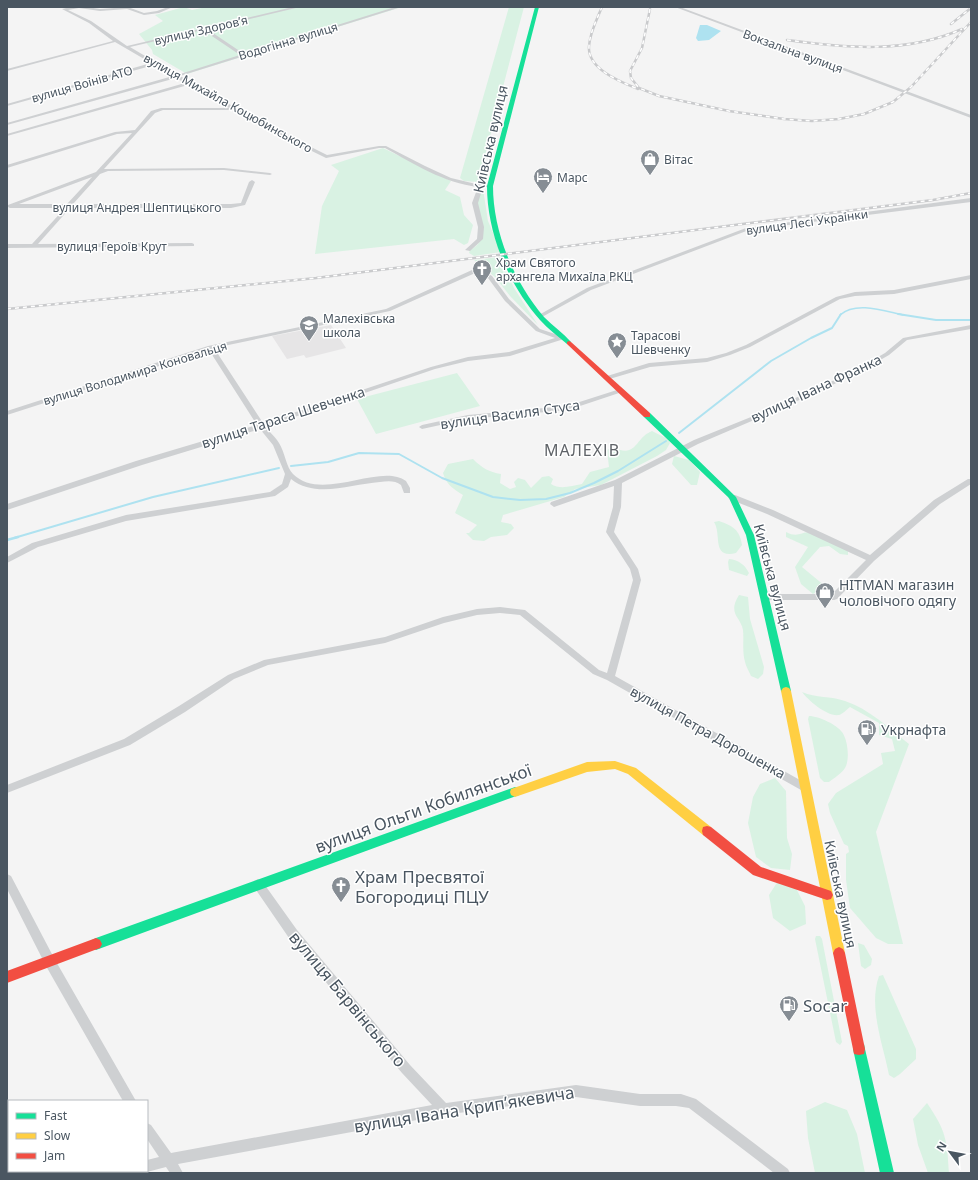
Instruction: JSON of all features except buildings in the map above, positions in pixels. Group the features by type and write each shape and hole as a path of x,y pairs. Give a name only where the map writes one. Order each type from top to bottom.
{"main road":[{"name":"Київська вулиця","path":"536,8 486,186 490,214 520,286 529,302 540,316 562,338 683,448 732,497 750,535 766,597 827,895 887,1173"},
{"name":"вулиця Ольги Кобилянської","path":"7,977 258,884 587,767 606,763 618,765 632,771 757,871 827,895"}],"street":[{"name":"вулиця Михайла Коцюбинського","path":"126,8 100,10 79,7 64,9 90,22 116,41 234,109 326,157 386,147 454,181 486,186"},
{"path":"126,8 144,14 158,12 170,7"},
{"name":"вулиця Здоровʼя","path":"127,47 298,7"},
{"name":"Водогінна вулиця","path":"7,124 177,76 399,7"},
{"name":"Вокзальна вулиця","path":"677,7 971,117"},
{"path":"204,29 243,55"},
{"path":"7,70 116,41"},
{"name":"вулиця Воїнів АТО","path":"7,105 156,63"},
{"path":"7,135 189,82"},
{"name":"вулиця Героїв Крут","path":"33,246 153,112 163,109 234,109"},
{"path":"7,167 117,133 136,131"},
{"path":"8,206 107,170 208,169 243,170 270,174"},
{"name":"вулиця Андрея Шептицького","path":"8,206 231,206 243,204 252,182"},
{"path":"468,250 480,239 481,227 475,203 486,186"},
{"name":"вулиця Лесі Українки","path":"540,316 589,289 748,229 971,200"},
{"name":"вулиця Героїв Крут","path":"7,246 135,247 192,245"},
{"name":"вулиця Володимира Коновальця","path":"7,413 210,347 388,310 467,274 478,272 490,277 507,300 538,330 562,338"},
{"path":"606,378 649,365 707,360 728,354 748,346 838,298 855,294 894,292 971,277"},
{"name":"вулиця Івана Франка","path":"554,504 618,482 683,448 780,407 854,373 887,354 905,340 971,327"},
{"name":"вулиця Тараса Шевченка","path":"7,507 139,463 261,426 433,368 468,359 510,354 562,338"},
{"path":"210,347 261,426 276,444 289,474 300,483 316,487 378,480 396,480 405,484 407,491"},
{"name":"вулиця Василя Стуса","path":"422,427 468,417 568,408 620,391"},
{"path":"7,560 35,545 126,518 272,494 284,485 289,474"},
{"path":"766,597 834,597 871,559 937,502 971,481"},
{"path":"610,678 637,580 634,569 610,532 617,507 618,482"},
{"path":"732,497 770,512 871,559"},
{"name":"вулиця Петра Дорошенка","path":"7,789 127,742 182,710 231,677 267,662 385,640 443,620 477,612 500,610 522,612 596,672 610,678 805,787"},
{"path":"7,879 50,962 129,1100"},
{"name":"вулиця Барвінського","path":"258,884 293,934 406,1069 444,1109"},
{"name":"вулиця Івана Крипʼякевича","path":"148,1166 168,1160 444,1109 576,1091 596,1092 618,1097 649,1100 684,1099 692,1103 784,1173"},
{"path":"148,1130 177,1173"}],"shaded area":[{"name":"Малехівська школа","path":"331,325 346,348 306,358 304,355 287,359 272,336"}],"green space":[{"path":"184,7 192,10 207,7 402,7 187,74 153,54 152,50 139,34 163,21 155,15"},
{"path":"509,7 524,7 478,182 464,181 460,178"},
{"path":"383,148 451,181 445,190 460,197 464,215 473,225 468,243 464,245 454,239 315,254 322,206 339,171 331,165"},
{"path":"483,189 488,221 501,252 474,256 469,253 470,250 478,244 481,237 482,229 477,203 478,195"},
{"path":"499,257 514,288 538,325 510,296 495,277 474,260"},
{"path":"457,373 480,406 376,434 357,399"},
{"path":"652,431 668,439 670,443 666,450 601,485 575,489 564,497 503,515 501,522 511,524 514,528 507,535 491,537 484,541 473,540 466,533 469,533 477,525 455,513 463,495 450,486 444,477 443,473 448,464 473,459 486,469 501,474 500,483 510,489 516,487 514,482 518,478 525,480 531,488 542,477 549,476 553,479 551,484 554,486 570,486 582,484 590,472 609,467 607,450 612,447 627,451 635,446 646,434"},
{"path":"674,456 689,460 700,472 697,485 691,485 672,464"},
{"path":"719,521 732,527 738,532 742,545 736,553 728,554 720,549 714,522"},
{"path":"786,532 794,535 809,532 813,533 848,550 848,555 840,554 829,546 820,547 802,567 825,586 813,594 801,584 795,567 808,547 786,537"},
{"path":"729,559 736,560 744,565 749,573 747,576 729,570"},
{"path":"739,595 748,597 750,619 764,667 763,674 758,679 751,676 745,662 743,630 734,611"},
{"path":"802,692 840,699 854,704 909,744 876,832 903,944 888,944 876,938 850,908 846,880 846,854 849,852 848,846 844,844 830,813 828,804 836,793 883,764 881,753 895,751 892,739 879,735 879,723 850,707 839,715 834,715 824,711"},
{"path":"809,716 823,719 840,729 846,740 848,755 847,764 842,772 829,782 824,782 820,778 808,719"},
{"path":"775,778 786,791 787,838 792,854 790,870 771,868 756,857 748,823 753,797 760,784"},
{"path":"778,881 796,888 805,906 806,924 790,931 773,918 769,895"},
{"path":"816,936 820,936 822,939 842,1042 840,1045 836,1042 815,939"},
{"path":"858,943 864,945 872,959 871,965 865,969 861,966"},
{"path":"883,975 916,1049 916,1059 894,1078 889,1075 880,1038 876,1013 876,988 879,976"},
{"path":"825,1102 847,1110 857,1134 865,1173 815,1173 808,1138 806,1111"},
{"path":"927,1103 942,1128 946,1143 949,1173 928,1173 918,1145 913,1119"}],"water":[{"path":"700,25 707,25 721,31 709,40 698,41 696,38"}],"waterway":[{"path":"841,315 847,311 862,308 870,308 899,314"},
{"path":"899,314 936,320 971,320"},
{"path":"899,314 903,315"},
{"path":"679,433 771,361 832,328 841,315"},
{"path":"291,466 328,462 359,453 399,454 442,478 493,497 520,500 546,499 570,493 594,483 618,471 666,441"},
{"path":"14,538 153,497 279,468"},
{"path":"7,540 18,537"}],"railway":[{"path":"602,7 594,26 589,46 593,61 606,74 638,89"},
{"path":"951,24 971,8"},
{"path":"650,9 642,48 630,71 631,78 639,88 659,96 729,111 784,119 812,121 839,119 864,114 893,102 911,87 971,22"},
{"path":"787,40 854,47 898,46 941,37 962,29"},
{"path":"7,309 316,278 933,200 971,193"}],"traffic: fast":[{"path":"537,7 490,186 490,201 497,236 521,289 543,320 569,343"},
{"path":"647,415 732,497 750,535 786,691"},
{"path":"96,944 515,792"},
{"path":"859,1049 887,1173"}],"traffic: slow":[{"path":"786,691 839,953"},
{"path":"515,792 587,767 615,765 632,771 707,831"}],"traffic: jam":[{"path":"569,343 647,415"},
{"path":"707,831 757,871 827,895"},
{"path":"7,977 96,944"},
{"path":"839,953 859,1049"}],"place":[{"name":"Вітас","path":"650,176"},
{"name":"Марс","path":"543,194"},
{"name":"Храм Святого архангела Михаїла РКЦ","path":"482,286"},
{"name":"Малехівська школа","path":"309,342"},
{"name":"Тарасові Шевченку","path":"617,359"},
{"name":"HITMAN магазин чоловічого одягу","path":"825,609"},
{"name":"Укрнафта","path":"867,746"},
{"name":"Храм Пресвятої Богородиці ПЦУ","path":"341,903"},
{"name":"Socar","path":"789,1022"}],"district":[{"name":"МАЛЕХІВ","path":"582,450"}]}
